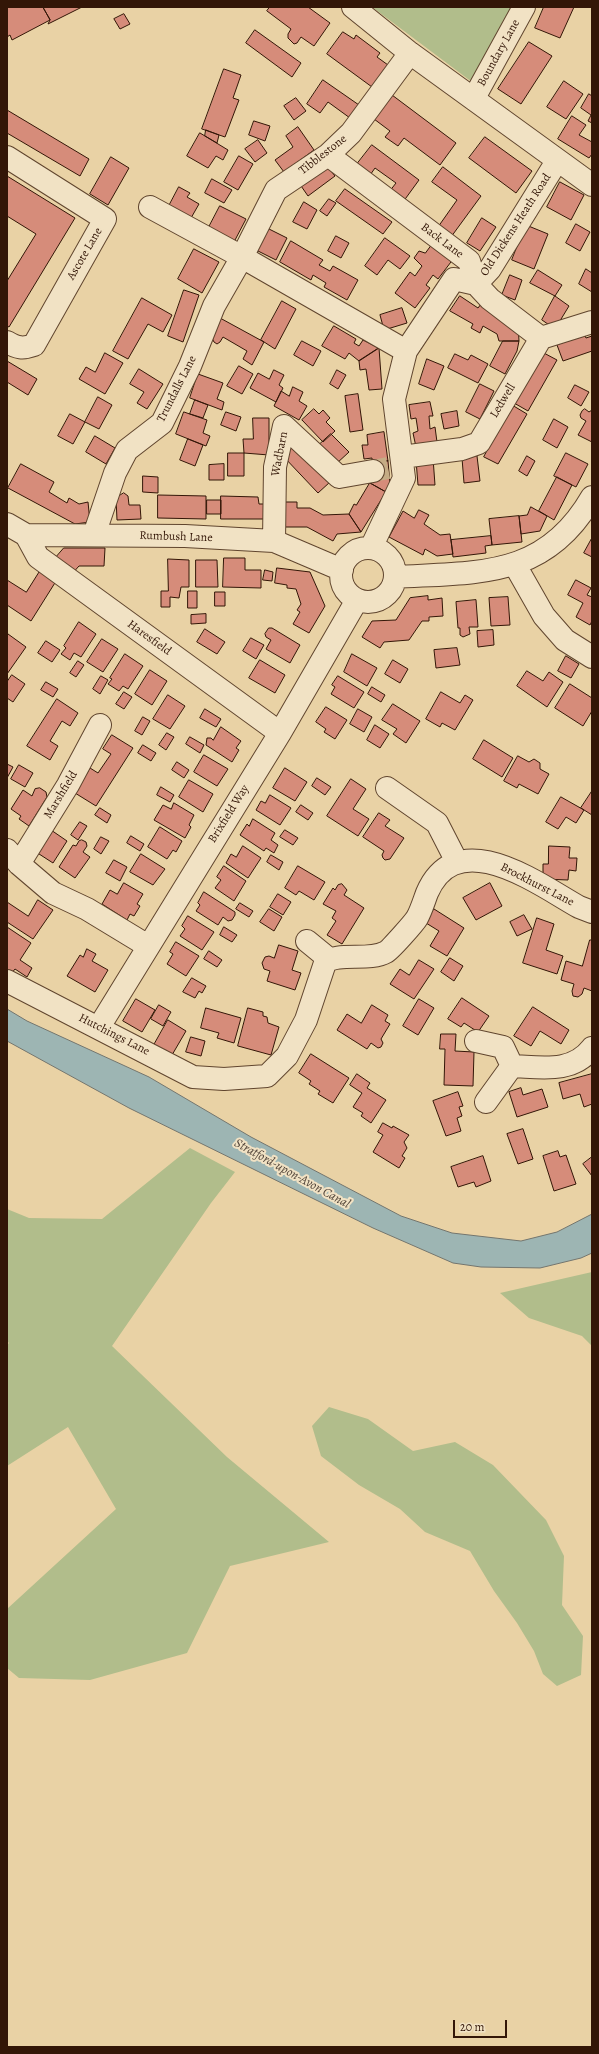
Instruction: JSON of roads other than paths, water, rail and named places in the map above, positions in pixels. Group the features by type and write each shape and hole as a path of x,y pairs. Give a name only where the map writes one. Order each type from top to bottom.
{"street":[{"name":"Old Dickens Heath Road","path":"353,7 410,53 474,98 558,161 591,181"},
{"name":"Boundary Lane","path":"474,98 524,7"},
{"name":"Tibblestone","path":"242,257 276,190 328,155 351,133 410,53"},
{"name":"Back Lane","path":"328,155 469,261 476,284 490,299 541,338"},
{"name":"Ascote Lane","path":"7,157 105,219 34,345 25,348 16,347 7,342"},
{"name":"Old Dickens Heath Road","path":"371,548 404,478 392,465 394,399 406,351 454,279 476,284 490,269 558,161"},
{"path":"150,207 242,257 406,351"},
{"name":"Trundalls Lane","path":"94,535 115,473 127,450 162,423 190,366 214,306 242,257"},
{"path":"541,338 592,322"},
{"name":"Ledwell","path":"392,465 479,443 541,338"},
{"name":"Wadbarn","path":"274,541 275,467 284,426 338,477 392,465"},
{"path":"395,577 479,572 515,565 545,549 566,534 592,497"},
{"name":"Rumbush Lane","path":"13,531 94,535 185,536 274,541 342,570"},
{"name":"Haresfield","path":"13,531 38,557 280,733"},
{"path":"371,548 379,551 391,562 395,577 389,593 382,599 365,602 357,600 344,588 341,580 342,570 344,563 356,551 371,548"},
{"path":"515,565 544,616 565,640 592,657"},
{"name":"Brixfield Way","path":"99,1027 280,733 357,600"},
{"name":"Marshfield","path":"100,724 68,785 13,857 53,893 87,909 148,946"},
{"path":"387,788 437,824 457,862"},
{"name":"Brockhurst Lane","path":"328,959 359,958 386,952 417,918 428,890 441,873 457,862 478,859 504,866 579,907 592,912"},
{"path":"307,941 328,959"},
{"name":"Hutchings Lane","path":"7,981 99,1027 193,1077 224,1079 266,1076 287,1056 306,1020 325,963 328,959"},
{"path":"476,1041 503,1047 512,1066"},
{"path":"512,1066 560,1068 585,1057 592,1048"},
{"path":"486,1102 512,1066"}],"water":[{"name":"Stratford-upon-Avon Canal","path":"7,1009 27,1021 149,1077 251,1137 401,1216 452,1233 521,1241 557,1232 592,1214 592,1253 581,1258 540,1268 481,1267 453,1263 373,1228 129,1108 7,1041"}],"tunnel":[{"path":"373,471 388,468"}]}
